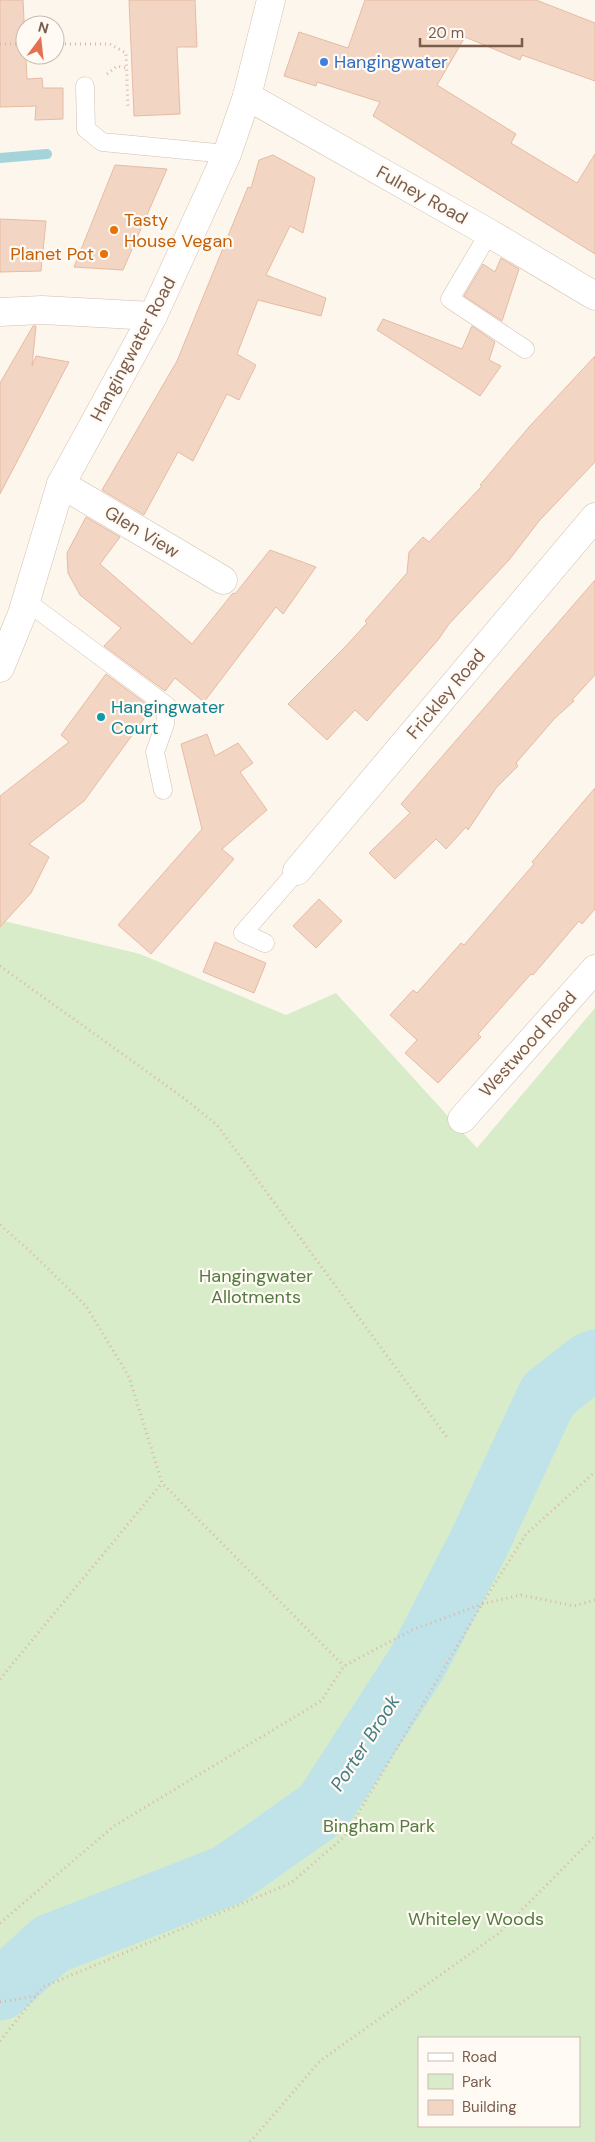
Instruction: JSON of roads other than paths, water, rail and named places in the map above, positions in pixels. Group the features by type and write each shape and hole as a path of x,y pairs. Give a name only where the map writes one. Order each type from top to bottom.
{"street":[{"name":"Hangingwater Road","path":"0,668 26,601 61,484 153,316 227,154 247,96 271,0"},
{"name":"Fulney Road","path":"247,96 489,232 595,296"},
{"path":"0,312 42,310 153,316"},
{"name":"Glen View","path":"61,484 223,580"},
{"name":"Frickley Road","path":"298,871 595,517"},
{"name":"Westwood Road","path":"462,1119 595,969"}],"lane":[{"path":"86,86 86,129 102,142 227,154"},
{"path":"489,232 450,299 525,349"},
{"path":"26,601 167,706 165,724 155,752 163,790"},
{"path":"265,943 244,934 298,871"}],"waterway":[{"path":"0,158 47,154"},
{"name":"Porter Brook","path":"0,1990 51,1944 228,1875 323,1808 417,1663 479,1543 548,1395 595,1360"}],"place":[{"name":"Hangingwater","path":"324,62"},
{"name":"Tasty House Vegan","path":"114,230"},
{"name":"Planet Pot","path":"104,254"},
{"name":"Hangingwater Court","path":"101,717"}],"park label":[{"name":"Hangingwater Allotments","path":"256,1286"},
{"name":"Bingham Park","path":"379,1826"},
{"name":"Whiteley Woods","path":"476,1919"}]}
